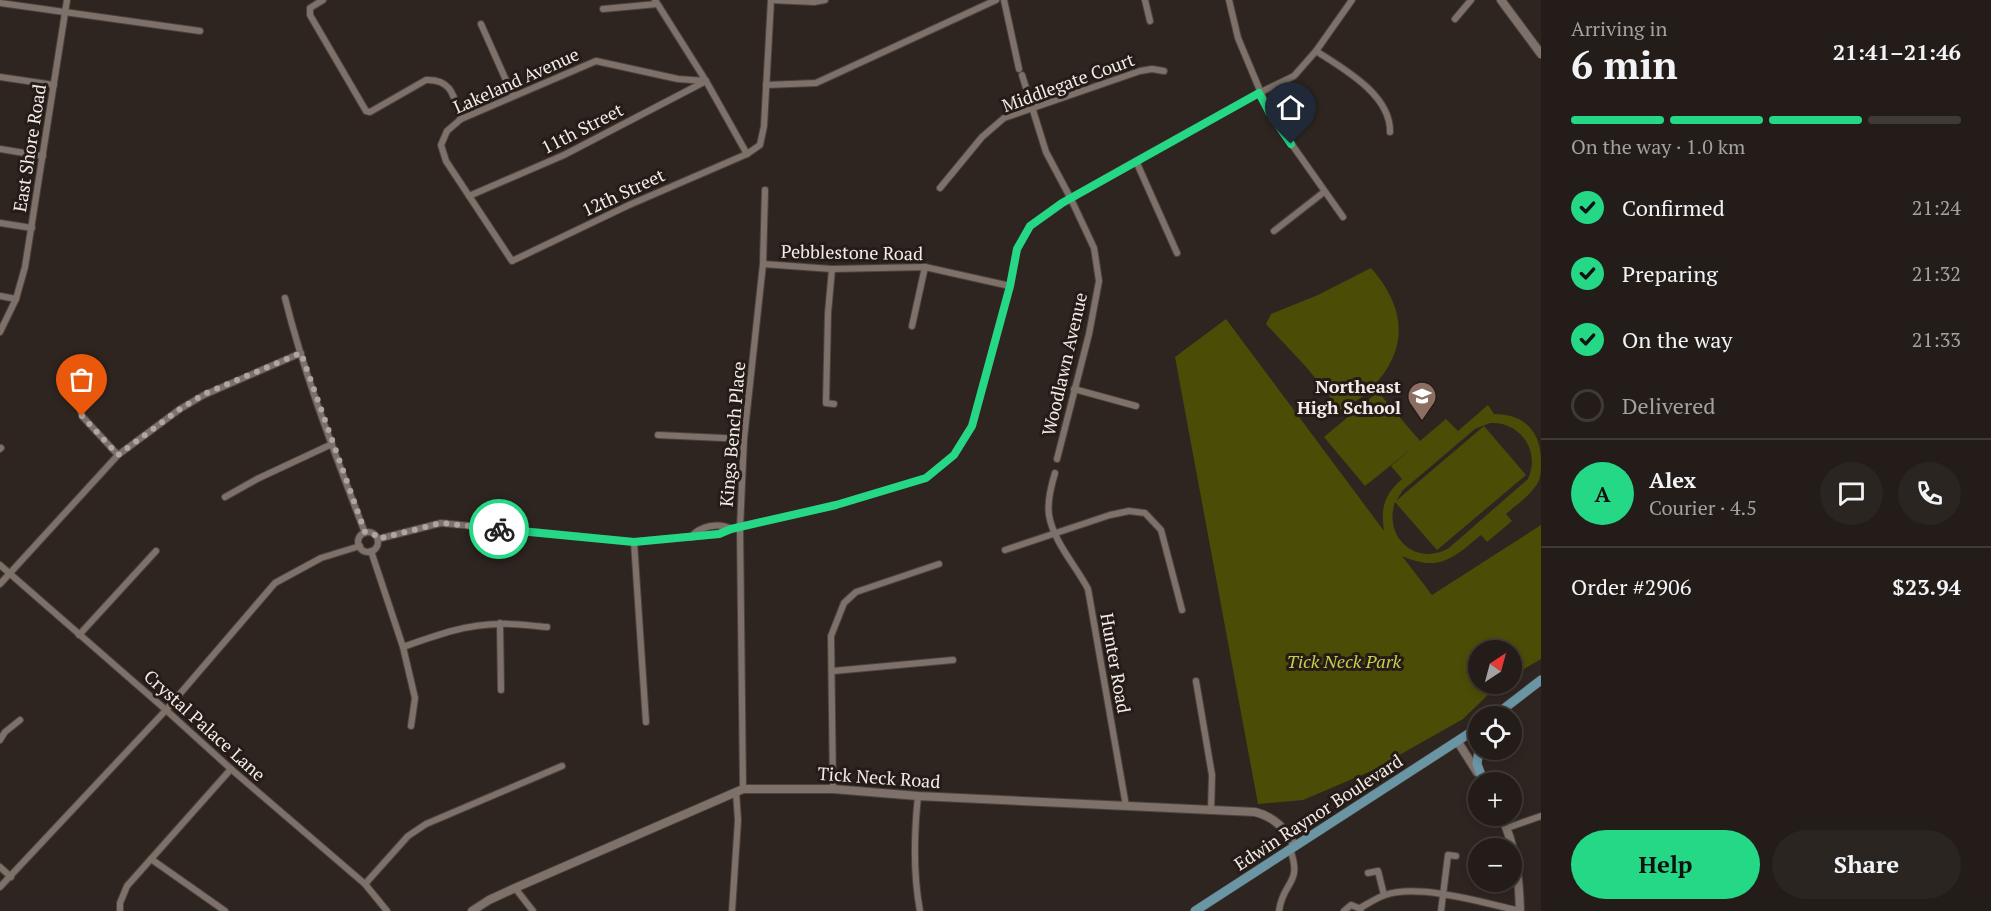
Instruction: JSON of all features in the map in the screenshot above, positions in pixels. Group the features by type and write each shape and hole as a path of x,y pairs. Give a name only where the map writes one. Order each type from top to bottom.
{"main road":[{"path":"1508,706 1541,680"},
{"name":"Edwin Raynor Boulevard","path":"1195,911 1468,735"}],"street":[{"name":"East Shore Road","path":"0,332 16,299 25,267 67,0"},
{"path":"323,0 310,8 310,15 366,111 370,112 426,80 435,80 442,81 450,89 461,119"},
{"path":"603,9 656,2 706,81 747,154 760,145 771,0 814,2 825,0"},
{"path":"766,85 816,83 996,0"},
{"name":"Woodlawn Avenue","path":"1004,0 1031,109 1046,152 1094,248 1099,281 1089,334 1057,459"},
{"path":"1145,0 1150,21"},
{"path":"1229,0 1238,38 1259,93 1269,112 1343,217"},
{"path":"378,539 441,523 634,542 691,537 697,530 724,525 731,529 740,528 836,505 926,478 954,455 972,426 1010,286 1017,249 1030,226 1136,161 1294,76 1316,51 1352,0"},
{"path":"1455,19 1471,0"},
{"path":"1501,0 1541,54"},
{"path":"0,3 200,32"},
{"path":"481,24 513,96"},
{"path":"1316,51 1372,91 1388,114 1390,132"},
{"name":"Lakeland Avenue","path":"469,196 446,161 441,145 447,131 461,119 596,61 678,79 706,81"},
{"name":"Middlegate Court","path":"940,188 982,137 1004,118 1140,71 1152,69 1164,71"},
{"path":"0,77 54,85"},
{"name":"11th Street","path":"469,196 564,155 706,81"},
{"path":"0,149 43,156"},
{"name":"12th Street","path":"469,196 512,261 629,205 747,154"},
{"path":"1136,161 1177,253"},
{"name":"Kings Bench Place","path":"732,911 739,790 740,528 744,439 763,264 765,190"},
{"path":"1274,231 1324,192"},
{"path":"0,223 32,228"},
{"name":"Pebblestone Road","path":"763,264 832,269 925,267 1010,286"},
{"path":"912,326 925,267"},
{"path":"832,269 828,313 826,404 834,404"},
{"path":"0,296 16,299"},
{"path":"285,298 332,444 365,532"},
{"path":"0,584 118,455 204,394 301,353"},
{"path":"70,374 82,416 118,455"},
{"path":"1074,389 1136,406"},
{"path":"658,435 744,439"},
{"path":"225,497 257,479 332,444"},
{"path":"1054,473 1049,514 1055,534"},
{"path":"1005,550 1129,510 1145,513 1161,530 1182,610"},
{"path":"365,532 374,534 378,539"},
{"path":"365,532 360,537 360,546 363,550 371,551 376,548 378,539"},
{"name":"Hunter Road","path":"1055,534 1088,589 1126,806"},
{"path":"634,542 646,722"},
{"path":"0,887 166,710 275,583 321,558 360,546"},
{"path":"79,634 156,551"},
{"path":"371,551 403,647 415,698 411,726"},
{"path":"833,789 831,636 844,603 856,592 939,564"},
{"name":"Crystal Palace Lane","path":"0,565 365,884 387,911"},
{"path":"403,647 453,630 500,624 547,627"},
{"path":"500,624 501,690"},
{"path":"832,671 953,660"},
{"path":"1196,681 1212,775 1210,811"},
{"path":"0,740 5,732 20,720"},
{"path":"1458,742 1477,772"},
{"path":"365,884 408,836 426,824 562,766"},
{"path":"120,911 120,903 127,886 231,769"},
{"name":"Tick Neck Road","path":"472,911 515,888 739,790 833,789 918,796 1255,812 1265,814 1281,825 1293,848"},
{"path":"918,796 915,826 915,887 920,911"},
{"path":"1344,911 1351,905 1361,910 1384,895 1414,892 1520,911 1517,867 1507,828 1541,816"},
{"path":"1279,911 1284,893 1292,881 1296,868 1293,848"},
{"path":"1441,911 1448,855 1456,856"},
{"path":"151,859 225,911"},
{"path":"0,867 11,877"},
{"path":"1368,873 1378,871 1384,895"},
{"path":"515,888 533,911"}],"green space":[{"path":"1371,268 1384,284 1398,317 1399,333 1396,349 1379,380 1361,397 1340,410 1308,369 1266,324 1271,314 1318,295"},
{"name":"Tick Neck Park","path":"1226,319 1384,531 1383,509 1387,497 1402,479 1391,466 1415,446 1365,486 1324,437 1378,392 1420,441 1446,419 1458,431 1488,405 1494,414 1514,417 1529,427 1538,441 1541,464 1539,480 1533,490 1506,514 1512,521 1487,542 1481,535 1462,551 1436,563 1415,561 1402,556 1432,595 1541,525 1541,659 1522,670 1522,640 1468,640 1468,694 1489,694 1476,706 1468,706 1468,714 1463,719 1371,771 1303,800 1258,804 1175,357","holes":["1490,423 1510,427 1519,432 1530,448 1532,458 1528,479 1449,548 1437,553 1425,554 1405,545 1398,537 1394,527 1395,502 1437,550 1526,475 1484,426 1396,501 1403,490 1475,429"]}],"way so far":[{"path":"82,416 118,455 204,394 301,353 365,532 374,534 378,539 441,523 499,529"}],"place":[{"name":"Northeast High School","path":"1422,422"}],"route":[{"path":"499,529 634,542 719,534 731,529 836,505 926,478 954,455 972,426 1010,286 1017,249 1030,226 1062,203 1259,93 1291,144"}]}
